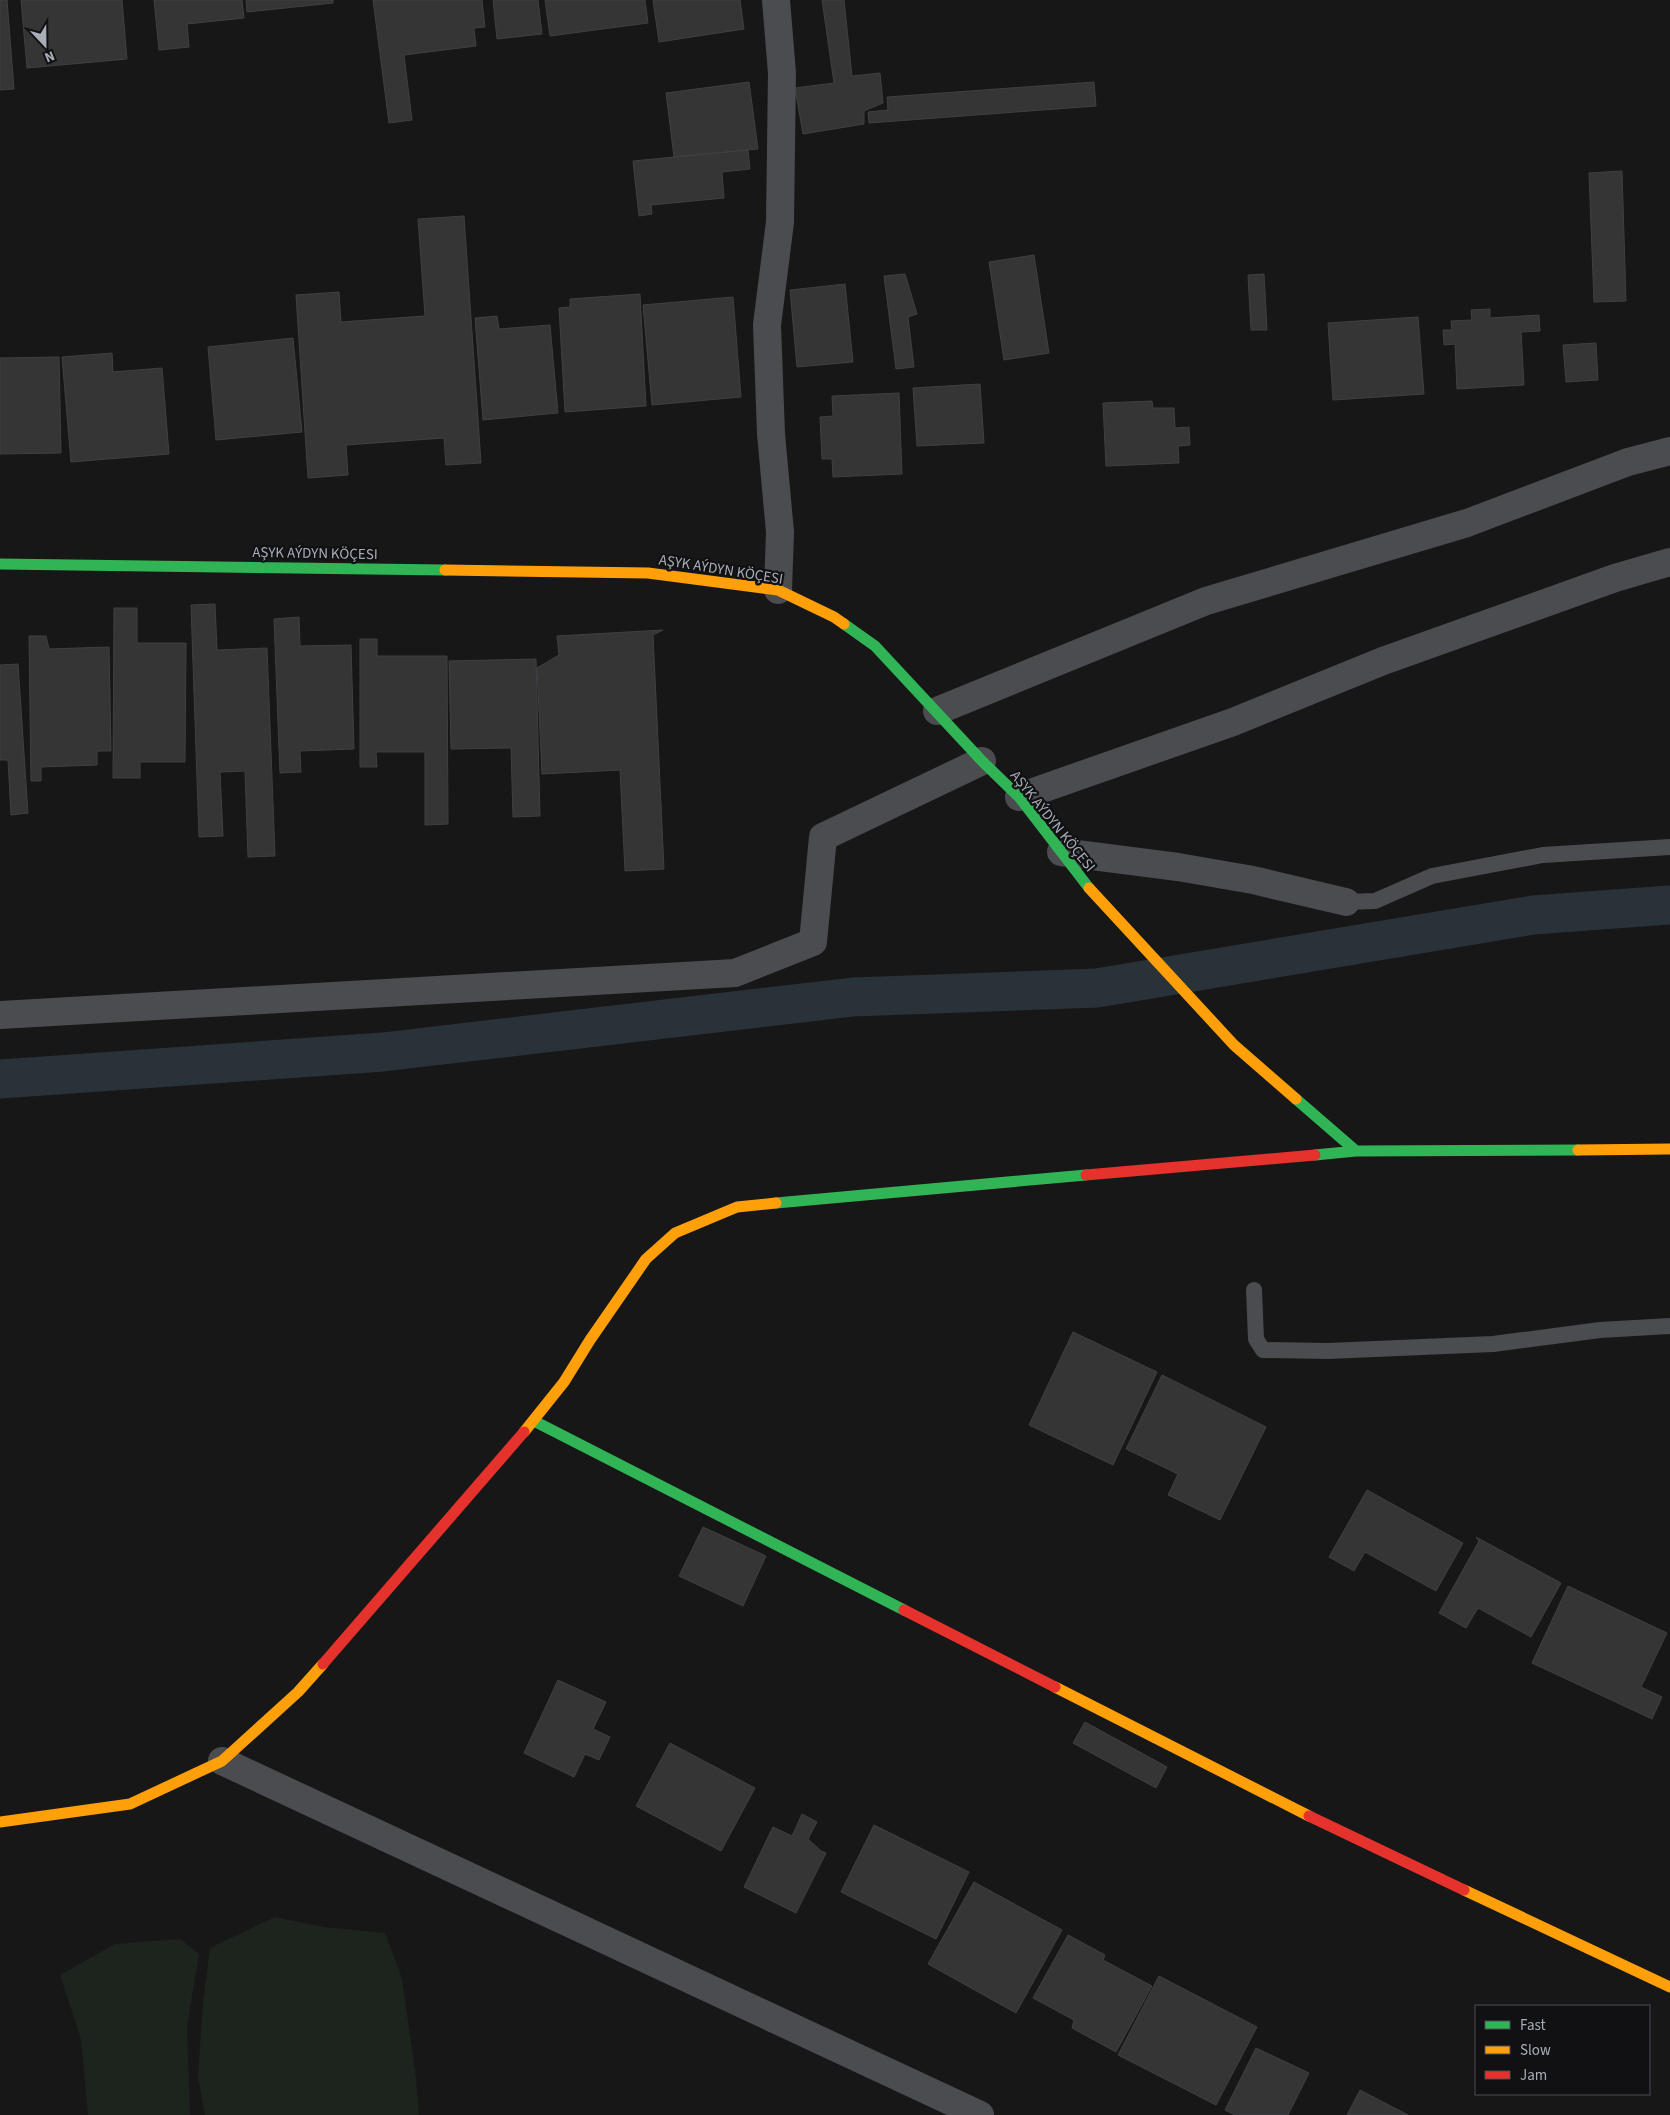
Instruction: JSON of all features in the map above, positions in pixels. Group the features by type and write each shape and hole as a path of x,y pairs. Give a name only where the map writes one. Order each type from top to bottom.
{"street":[{"path":"776,0 782,73 780,222 766,325 771,434 780,532 778,590"},
{"path":"937,711 1206,601 1467,523 1628,462 1670,450"},
{"path":"1019,797 1233,722 1383,661 1616,578 1670,562"},
{"name":"AŞYK AÝDYN KÖÇESI","path":"0,564 648,573 778,590 834,617 875,646 982,761 1019,797 1088,888 1234,1045 1356,1151"},
{"path":"0,1014 735,974 813,942 822,837 982,761"},
{"path":"1061,852 1178,867 1253,880 1346,902"},
{"path":"0,1822 130,1804 222,1761 298,1692 534,1422 564,1382 590,1340 646,1259 675,1233 737,1207 1356,1151 1670,1149"},
{"path":"534,1422 1300,1812 1670,1988"},
{"path":"222,1761 980,2115"}],"lane":[{"path":"1346,902 1375,901 1432,876 1543,855 1670,847"},
{"path":"1254,1290 1256,1339 1263,1350 1328,1351 1493,1344 1600,1330 1670,1326"}],"shaded area":[{"path":"275,1917 323,1927 385,1933 402,1978 416,2078 419,2115 205,2115 198,2077 203,2003 210,1948"},
{"path":"180,1939 199,1954 187,2026 190,2115 88,2115 81,2039 60,1975 115,1944"}],"building":[{"path":"0,0 7,0 14,89 0,90"},
{"path":"21,0 122,0 127,59 27,68"},
{"path":"154,0 242,0 244,18 187,24 189,47 159,50"},
{"path":"246,0 333,0 333,3 247,12"},
{"path":"373,0 482,0 485,27 474,28 476,46 404,55 412,120 389,123"},
{"path":"493,0 538,0 542,34 497,39"},
{"path":"545,0 645,0 648,23 550,36"},
{"path":"653,0 740,0 744,29 659,42"},
{"path":"822,0 844,0 852,76 880,73 883,103 864,111 864,124 803,134 795,88 834,83"},
{"path":"749,82 758,149 674,157 666,93"},
{"path":"1094,82 1096,106 869,123 868,112 888,110 887,97"},
{"path":"748,150 750,169 722,172 724,198 651,205 652,214 639,216 633,161"},
{"path":"1622,171 1626,301 1594,302 1589,173"},
{"path":"464,216 481,463 446,465 444,438 346,445 348,475 308,478 296,295 339,292 341,322 425,316 418,219"},
{"path":"1034,255 1049,353 1004,360 989,262"},
{"path":"905,274 917,314 908,317 914,367 896,369 884,276"},
{"path":"1264,274 1267,330 1251,330 1248,275"},
{"path":"845,284 853,362 797,367 790,290"},
{"path":"640,294 646,406 565,412 559,308 570,307 570,299"},
{"path":"733,297 741,397 652,405 643,305"},
{"path":"1490,309 1490,318 1539,315 1540,331 1521,332 1524,385 1457,389 1455,344 1444,345 1443,330 1452,330 1451,321 1472,320 1471,310"},
{"path":"497,316 499,329 550,325 558,413 483,420 475,318"},
{"path":"1418,317 1424,394 1333,400 1328,323"},
{"path":"293,338 302,432 216,440 208,347"},
{"path":"1596,343 1598,380 1566,382 1563,345"},
{"path":"112,353 113,372 162,368 169,454 71,462 62,357"},
{"path":"59,357 61,453 0,454 0,358"},
{"path":"980,384 984,443 917,446 913,388"},
{"path":"899,393 902,474 833,477 832,459 822,459 820,417 833,416 832,396"},
{"path":"1152,401 1153,408 1174,408 1175,428 1189,427 1190,445 1178,446 1179,463 1106,466 1103,403"},
{"path":"215,604 217,650 267,648 275,856 248,857 245,771 220,772 223,836 199,837 191,605"},
{"path":"114,608 137,608 137,643 186,643 185,762 140,762 140,778 113,778"},
{"path":"299,617 300,646 351,645 354,749 300,751 301,772 280,773 274,619"},
{"path":"663,630 653,635 664,869 625,871 620,770 542,774 537,668 559,655 557,636"},
{"path":"29,636 46,636 49,649 109,647 111,751 97,751 97,765 41,767 41,781 31,781"},
{"path":"360,639 377,639 377,656 447,656 448,824 425,825 425,752 376,752 377,767 360,767"},
{"path":"536,659 540,816 513,817 511,748 451,749 449,661"},
{"path":"18,664 28,813 11,815 8,760 0,760 0,665"},
{"path":"1073,1332 1157,1372 1113,1465 1029,1425"},
{"path":"1162,1375 1266,1427 1220,1520 1168,1495 1178,1474 1126,1449"},
{"path":"1367,1490 1463,1543 1436,1591 1365,1552 1354,1571 1329,1557"},
{"path":"703,1527 766,1556 743,1606 679,1576"},
{"path":"1476,1537 1561,1583 1531,1637 1478,1608 1466,1628 1439,1613 1479,1541"},
{"path":"1568,1586 1667,1633 1641,1687 1662,1697 1652,1719 1532,1663"},
{"path":"558,1680 606,1702 593,1729 610,1737 599,1760 585,1754 574,1777 524,1753"},
{"path":"1085,1722 1167,1767 1156,1788 1073,1743"},
{"path":"670,1743 755,1788 721,1851 636,1806"},
{"path":"802,1814 817,1822 808,1839 826,1853 796,1913 744,1887 773,1827 792,1836"},
{"path":"874,1825 969,1872 936,1939 841,1892"},
{"path":"974,1882 1062,1930 1016,2013 928,1964"},
{"path":"1068,1935 1105,1955 1103,1960 1152,1986 1116,2052 1072,2028 1074,2020 1033,1998"},
{"path":"1159,1976 1257,2027 1216,2105 1118,2055"},
{"path":"1256,2048 1309,2073 1288,2115 1235,2115 1225,2110"},
{"path":"1360,2090 1408,2115 1347,2115"}],"waterway":[{"path":"0,1079 383,1052 853,997 1097,988 1533,915 1670,905"}],"traffic: fast":[{"path":"0,564 445,570"},
{"path":"844,624 875,646 982,761 1019,797 1089,888"},
{"path":"1296,1099 1356,1151"},
{"path":"1315,1155 1356,1151 1578,1150"},
{"path":"776,1203 1086,1175"},
{"path":"534,1421 904,1610"}],"traffic: slow":[{"path":"445,570 648,573 778,590 834,617 844,624"},
{"path":"1089,888 1234,1045 1296,1099"},
{"path":"1578,1150 1670,1149"},
{"path":"524,1432 564,1382 590,1340 646,1259 675,1233 737,1207 776,1203"},
{"path":"0,1822 130,1804 222,1761 298,1692 323,1664"},
{"path":"1055,1687 1309,1816"},
{"path":"1464,1890 1670,1987"}],"traffic: jam":[{"path":"1086,1175 1315,1155"},
{"path":"323,1664 524,1432"},
{"path":"904,1610 1055,1687"},
{"path":"1309,1816 1464,1890"}]}
